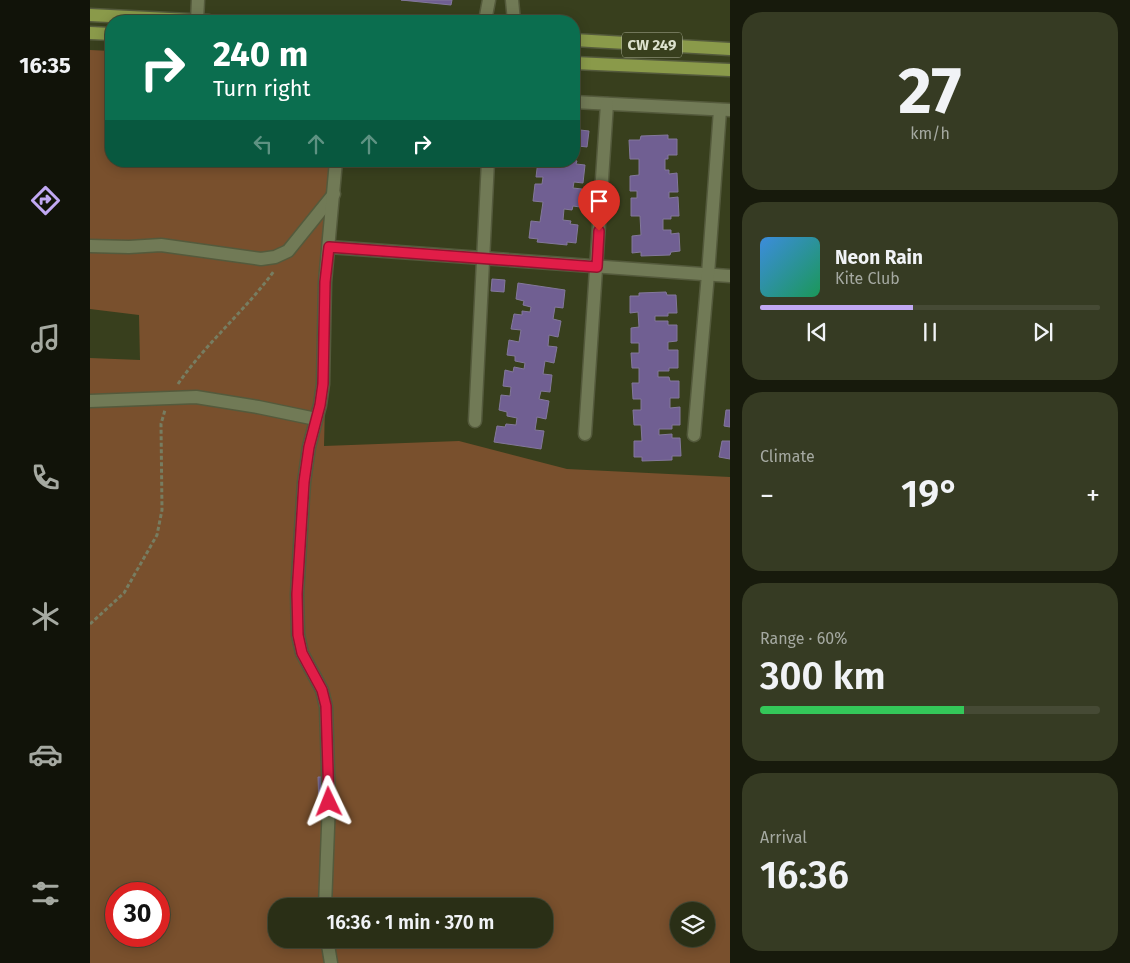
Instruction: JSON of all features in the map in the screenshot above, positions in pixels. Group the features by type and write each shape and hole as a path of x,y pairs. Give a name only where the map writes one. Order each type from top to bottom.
{"main road":[{"path":"90,15 105,16"},
{"path":"90,32 105,33"},
{"name":"CW 249","path":"580,40 730,49"},
{"path":"580,63 730,70"}],"street":[{"path":"197,15 198,0"},
{"path":"486,15 489,0"},
{"path":"512,0 513,15"},
{"path":"580,102 725,110 694,435"},
{"path":"585,434 607,104"},
{"path":"325,898 329,802 326,706 322,690 302,653 298,635 297,594 304,482 309,447 323,384 325,282 336,167"},
{"path":"474,421 488,167"},
{"path":"90,246 129,247 161,245 261,259 275,257 288,251 334,194"},
{"path":"329,247 730,276"},
{"path":"90,401 196,397 258,407 316,420"},
{"path":"328,948 331,963"}],"path":[{"path":"90,624 124,593 158,534 162,510 161,424 169,398 192,364 260,290 288,251"}],"shaded area":[{"path":"90,50 105,51 105,167 331,167 324,446 459,441 567,469 730,477 730,963 90,963 90,358 140,360 139,315 90,309"}],"building":[{"path":"401,0 452,0 451,5"},
{"path":"580,130 589,131 587,147 580,146"},
{"path":"668,135 668,139 677,139 677,155 668,155 668,159 665,159 665,170 669,170 669,174 677,173 678,192 669,192 669,198 678,197 679,216 663,219 663,230 671,230 671,234 679,233 680,251 671,252 670,255 641,256 641,252 632,253 632,236 641,235 640,216 631,216 631,198 637,198 637,191 630,191 630,176 639,175 639,159 630,159 629,140 640,140 641,136"},
{"path":"580,164 585,165 583,183 574,182 573,188 582,189 580,207 573,206 572,210 564,209 563,220 571,221 570,224 578,225 576,243 567,242 567,245 537,242 538,239 529,238 531,221 540,222 543,202 533,201 535,184 542,184 543,177 536,177 537,167 580,167"},
{"path":"492,279 505,280 504,292 491,291"},
{"path":"518,283 565,290 563,308 555,307 553,319 561,321 558,337 549,335 548,346 557,347 554,363 545,361 543,374 552,375 550,392 541,391 539,399 549,401 546,419 537,417 535,430 544,431 541,449 494,442 497,426 505,427 506,424 516,425 517,418 507,416 507,412 499,410 501,395 510,396 511,387 503,386 505,370 513,372 514,367 524,369 525,363 515,361 515,356 507,355 509,340 519,342 521,330 511,329 514,314 522,315 522,311 530,312 531,307 523,305 524,301 516,299"},
{"path":"666,292 667,295 676,295 677,313 668,313 668,316 655,316 655,321 668,321 668,325 677,325 677,341 668,342 668,350 678,350 678,368 669,368 669,371 658,371 658,377 669,377 670,381 679,381 679,398 670,398 670,408 680,407 680,425 672,425 672,429 659,429 659,435 672,434 672,438 680,438 681,456 672,456 672,460 642,461 642,457 634,457 634,441 642,441 641,425 634,425 633,410 641,410 641,399 633,399 632,383 639,383 639,368 632,368 631,353 639,353 639,343 631,343 631,328 639,327 638,312 630,313 630,296 639,296 639,293"},
{"path":"726,410 730,410 730,427 724,426"},
{"path":"722,441 730,441 730,459 719,457"},
{"path":"318,777 326,777 327,806 319,806"}],"route":[{"path":"329,802 326,706 322,690 302,653 298,635 297,594 304,482 309,447 320,405 323,384 325,282 329,247 597,267 599,231"}]}
